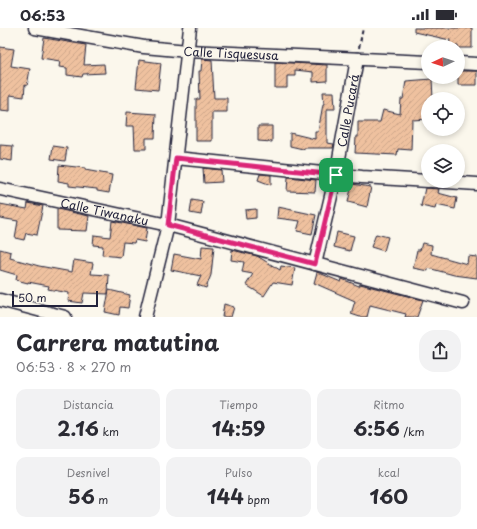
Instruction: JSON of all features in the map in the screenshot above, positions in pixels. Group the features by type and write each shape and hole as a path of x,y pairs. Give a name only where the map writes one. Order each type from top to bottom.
{"street":[{"name":"Calle Tisquesusa","path":"35,28 144,47 188,51 421,62"},
{"path":"145,317 168,225 190,28"},
{"name":"Calle Pucará","path":"315,264 336,175 357,58"},
{"path":"465,63 477,64"},
{"path":"176,158 336,175 421,181"},
{"path":"465,183 477,184"},
{"name":"Calle Tiwanaku","path":"0,189 168,225 463,303"},
{"path":"0,300 65,317"}],"path":[{"name":"Calle Pucará","path":"357,58 363,28"}],"building":[{"path":"414,28 472,28 472,48 465,48 465,40 450,40 414,32"},
{"path":"44,38 86,45 84,65 104,64 105,73 83,74 82,77 67,75 67,68 59,67 60,61 41,58"},
{"path":"0,47 14,49 11,66 30,69 27,86 25,85 24,97 10,95 10,111 0,110"},
{"path":"202,59 212,60 214,98 227,98 227,112 212,112 212,141 196,141 196,99 200,99 199,71 201,71"},
{"path":"139,60 161,63 158,90 136,88"},
{"path":"275,62 327,65 327,81 313,82 313,72 295,70 295,76 287,76 287,88 275,88"},
{"path":"465,71 477,71 477,85 458,85 465,84"},
{"path":"421,80 421,84 432,84 433,92 421,92 421,119 412,120 411,150 398,149 397,155 355,153 356,137 358,137 358,122 380,122 383,110 400,114 401,99 403,99 406,81"},
{"path":"323,92 334,92 335,109 327,109 327,143 334,144 333,148 303,149 290,146 290,133 315,139 315,132 318,132 324,104"},
{"path":"127,112 156,114 155,138 146,138 146,149 135,149 134,126 126,126"},
{"path":"258,126 272,126 272,142 258,141"},
{"path":"0,145 13,146 12,161 0,159"},
{"path":"53,146 67,148 65,161 51,159"},
{"path":"59,165 85,168 85,170 112,175 109,193 97,191 97,189 69,186 69,183 58,181"},
{"path":"203,168 221,170 222,182 204,183"},
{"path":"260,174 271,175 271,185 258,180"},
{"path":"288,177 316,180 315,192 287,191"},
{"path":"352,184 371,187 367,207 348,202"},
{"path":"425,188 439,189 438,193 457,198 455,209 436,205 435,209 421,206"},
{"path":"192,200 203,202 201,215 190,213"},
{"path":"28,203 43,206 37,235 26,233 24,240 15,238 18,221 0,218 0,204 27,209"},
{"path":"278,207 316,215 312,234 297,231 300,221 277,218"},
{"path":"57,209 89,216 87,231 57,230"},
{"path":"256,209 256,218 246,219 245,210"},
{"path":"112,221 147,228 145,242 135,240 134,243 123,242 121,257 102,255 103,246 93,245 94,235 110,237"},
{"path":"337,232 354,236 350,251 334,247"},
{"path":"376,234 388,237 384,251 371,247"},
{"path":"422,243 432,245 431,254 467,264 468,256 477,257 477,278 454,275 428,268 428,271 413,268 417,250 420,250"},
{"path":"202,246 214,247 211,275 206,288 197,285 201,276 171,270 174,254 201,259"},
{"path":"0,249 11,252 10,258 39,266 72,272 74,260 93,263 91,274 109,275 108,294 84,293 82,303 68,301 69,293 48,289 49,286 16,280 17,275 0,270"},
{"path":"232,250 257,256 280,270 281,266 295,268 292,285 273,282 264,296 246,285 253,274 242,272 244,262 231,260"},
{"path":"317,272 341,282 342,279 359,286 360,284 423,300 417,317 405,317 406,314 370,305 367,317 360,317 351,314 355,301 314,283"},
{"path":"109,290 130,295 128,308 120,307 119,315 105,312"},
{"path":"224,304 234,307 231,317 222,317"}],"route":[{"path":"176,158 336,175 315,264 168,225 176,158"}]}
